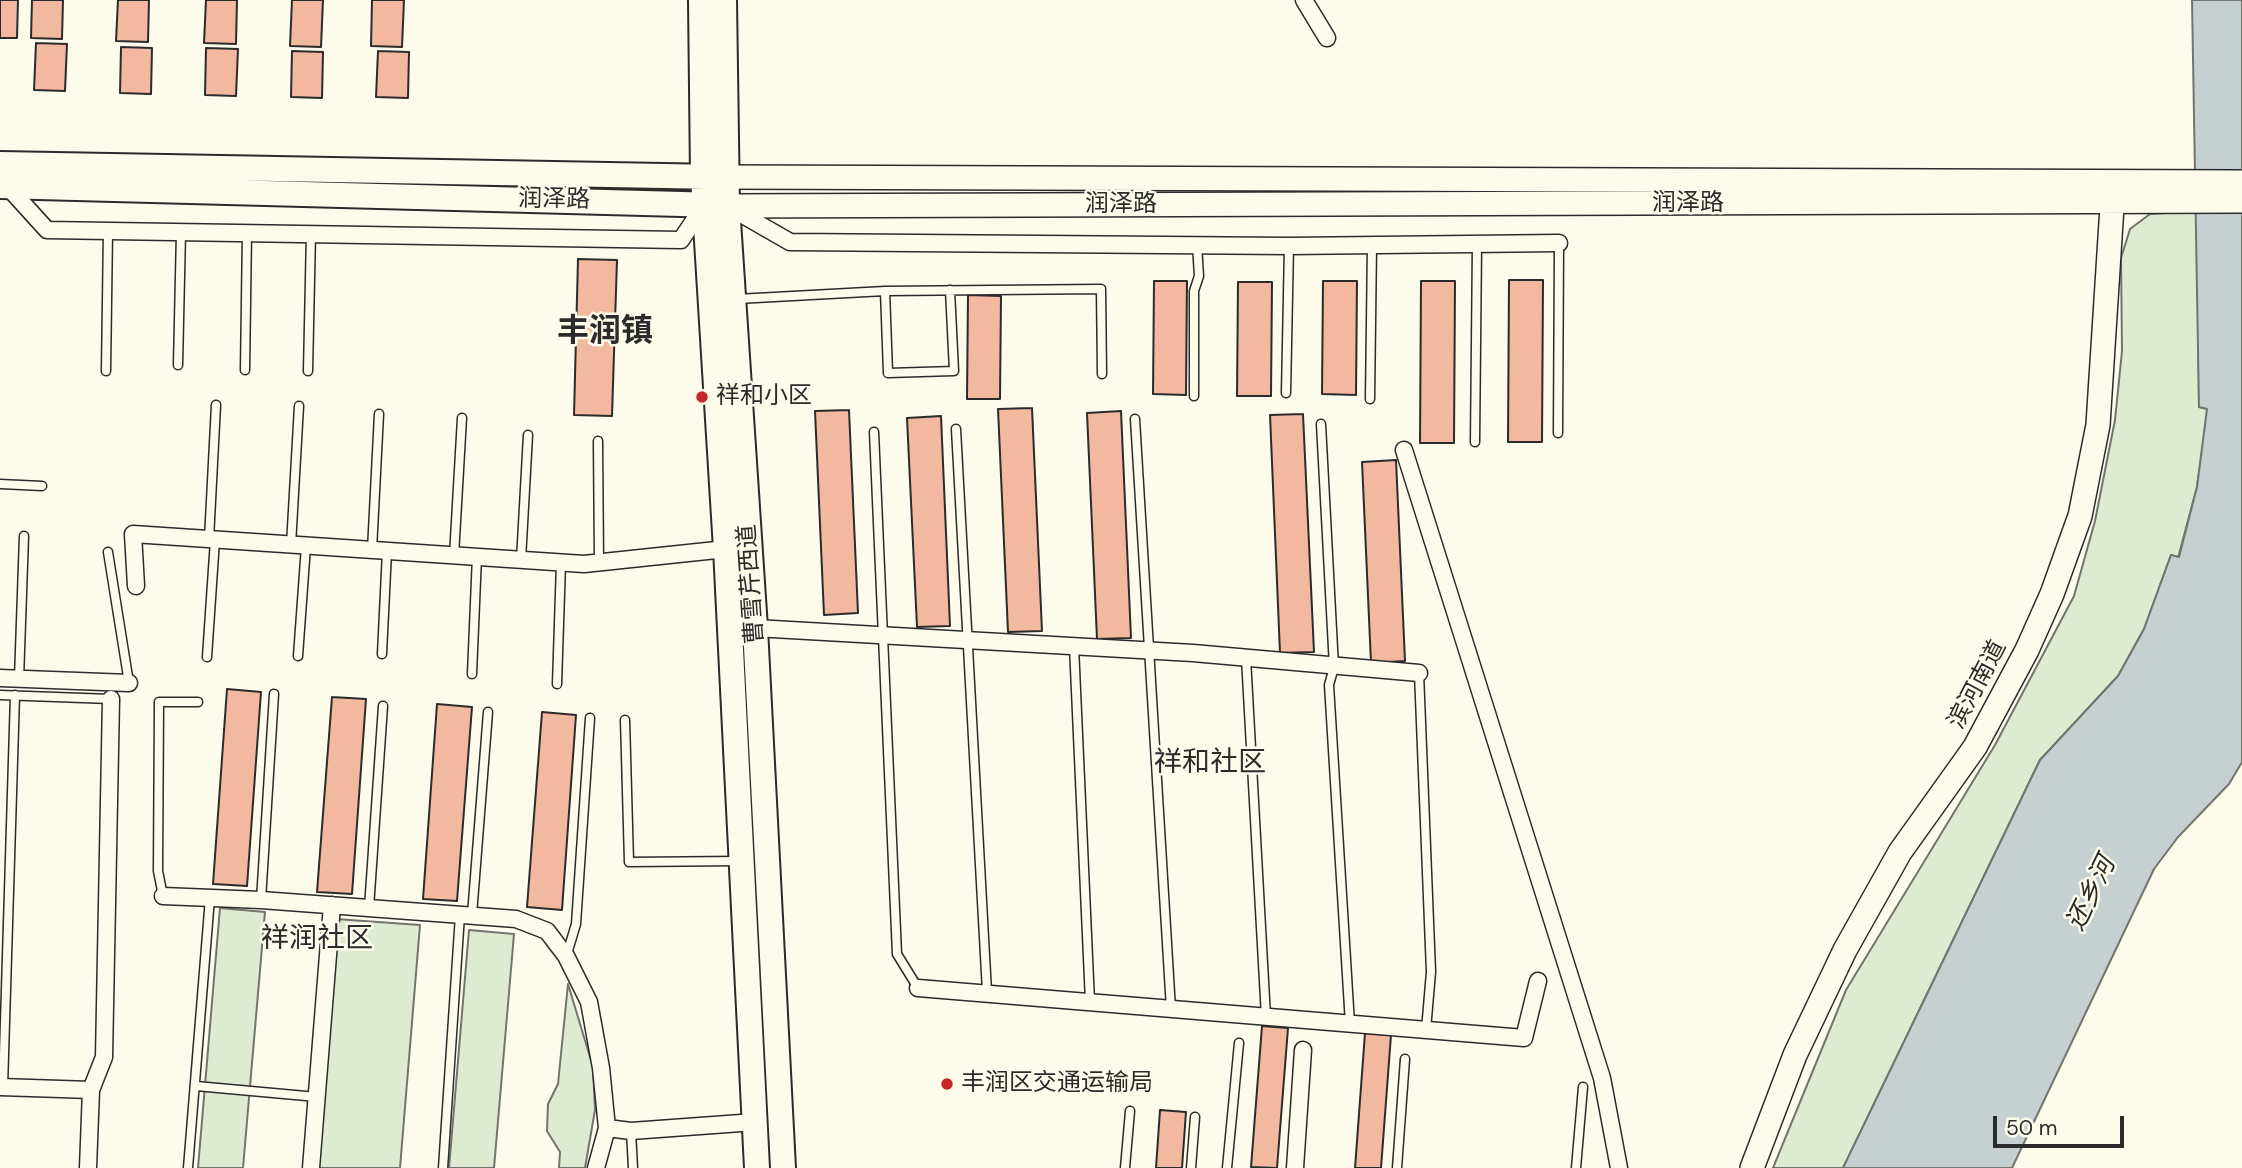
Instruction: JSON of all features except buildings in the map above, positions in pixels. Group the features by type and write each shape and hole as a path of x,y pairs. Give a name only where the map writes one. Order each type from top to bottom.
{"main road":[{"name":"曹雪芹西道","path":"701,0 715,177 726,549 757,1168"},
{"name":"曹雪芹西道","path":"715,177 724,0"},
{"name":"润泽路","path":"2,173 715,177 2113,192"},
{"name":"润泽路","path":"2,173 716,205 2113,192 2164,192 2242,201"},
{"name":"润泽路","path":"2164,192 2242,182"},
{"name":"滨河南道","path":"1752,1168 1795,1055 1845,950 1900,852 1975,747 2028,650 2052,594 2080,516 2098,425 2113,192"},
{"name":"曹雪芹西道","path":"716,205 734,299 755,628 783,1168"}],"street":[{"path":"1304,0 1327,38"},
{"path":"2,173 47,230 681,240 716,205 790,242 1289,246 1559,243"},
{"path":"1404,450 1602,1078 1619,1168"},
{"path":"136,586 133,534 561,563 599,563 726,549"},
{"path":"755,628 1150,650 1419,673"},
{"path":"0,678 129,683"},
{"path":"88,1168 91,1090 104,1057 111,699"},
{"path":"163,896 261,900 516,919 547,931 566,956 589,1002 601,1068 607,1128 596,1168"},
{"path":"311,1168 332,905"},
{"path":"918,988 1524,1038 1538,981"},
{"path":"1295,1168 1303,1050"},
{"path":"1,1087 91,1090"},
{"path":"607,1128 631,1131 755,1122"}],"lane":[{"path":"106,371 108,231"},
{"path":"178,365 181,232"},
{"path":"244,370 247,232"},
{"path":"308,371 311,233"},
{"path":"1558,433 1559,243"},
{"path":"1475,442 1477,244"},
{"path":"1194,396 1194,291 1199,276 1197,245"},
{"path":"1370,399 1372,245"},
{"path":"1286,393 1289,246"},
{"path":"734,299 885,291 1101,289 1102,374"},
{"path":"885,291 888,373 954,371 950,290"},
{"path":"207,657 216,405"},
{"path":"298,656 299,406"},
{"path":"379,414 382,654"},
{"path":"454,555 462,418"},
{"path":"1135,419 1171,1009"},
{"path":"1321,424 1334,667 1329,685 1350,1024"},
{"path":"956,429 987,992"},
{"path":"874,432 897,954 918,988"},
{"path":"521,560 528,435"},
{"path":"598,441 599,563"},
{"path":"0,484 42,486"},
{"path":"19,679 24,536"},
{"path":"108,552 129,683"},
{"path":"472,674 478,556"},
{"path":"557,684 561,563"},
{"path":"1074,646 1090,1002"},
{"path":"1245,658 1266,1017"},
{"path":"1419,673 1431,972 1426,1030"},
{"path":"0,695 111,699"},
{"path":"1,1087 15,695"},
{"path":"261,900 274,695"},
{"path":"163,896 158,871 159,702 198,702"},
{"path":"369,908 383,706"},
{"path":"443,1168 488,712"},
{"path":"566,956 576,924 590,718"},
{"path":"625,720 629,862 742,861"},
{"path":"188,1168 210,898"},
{"path":"1227,1168 1238,1043"},
{"path":"1397,1168 1405,1059"},
{"path":"196,1086 317,1097"},
{"path":"1576,1168 1583,1087"},
{"path":"1125,1168 1130,1111"},
{"path":"1191,1168 1195,1117"},
{"path":"631,1131 634,1168"}],"green space":[{"path":"2197,211 2199,407 2208,409 2197,487 2178,558 2171,555 2144,629 2118,676 2040,760 1843,1168 1773,1168 1846,990 1995,745 2074,596 2095,521 2115,420 2122,351 2121,258 2130,229 2150,214"},
{"path":"220,908 265,912 243,1168 198,1168"},
{"path":"336,919 420,925 400,1168 316,1168"},
{"path":"469,930 514,934 494,1168 449,1168"},
{"path":"568,984 593,1067 595,1110 585,1168 559,1168 560,1152 547,1131 548,1104 558,1084"}],"water":[{"name":"还乡河","path":"2192,0 2242,0 2242,762 2229,784 2178,837 2154,869 2012,1168 1843,1168 2040,760 2118,676 2144,629 2171,555 2179,557 2197,487 2207,409 2199,407"}],"place":[{"name":"祥和小区","path":"702,397"},
{"name":"丰润区交通运输局","path":"947,1084"}],"district":[{"name":"丰润镇","path":"605,333"},
{"name":"祥和社区","path":"1210,764"},
{"name":"祥润社区","path":"317,940"}]}
